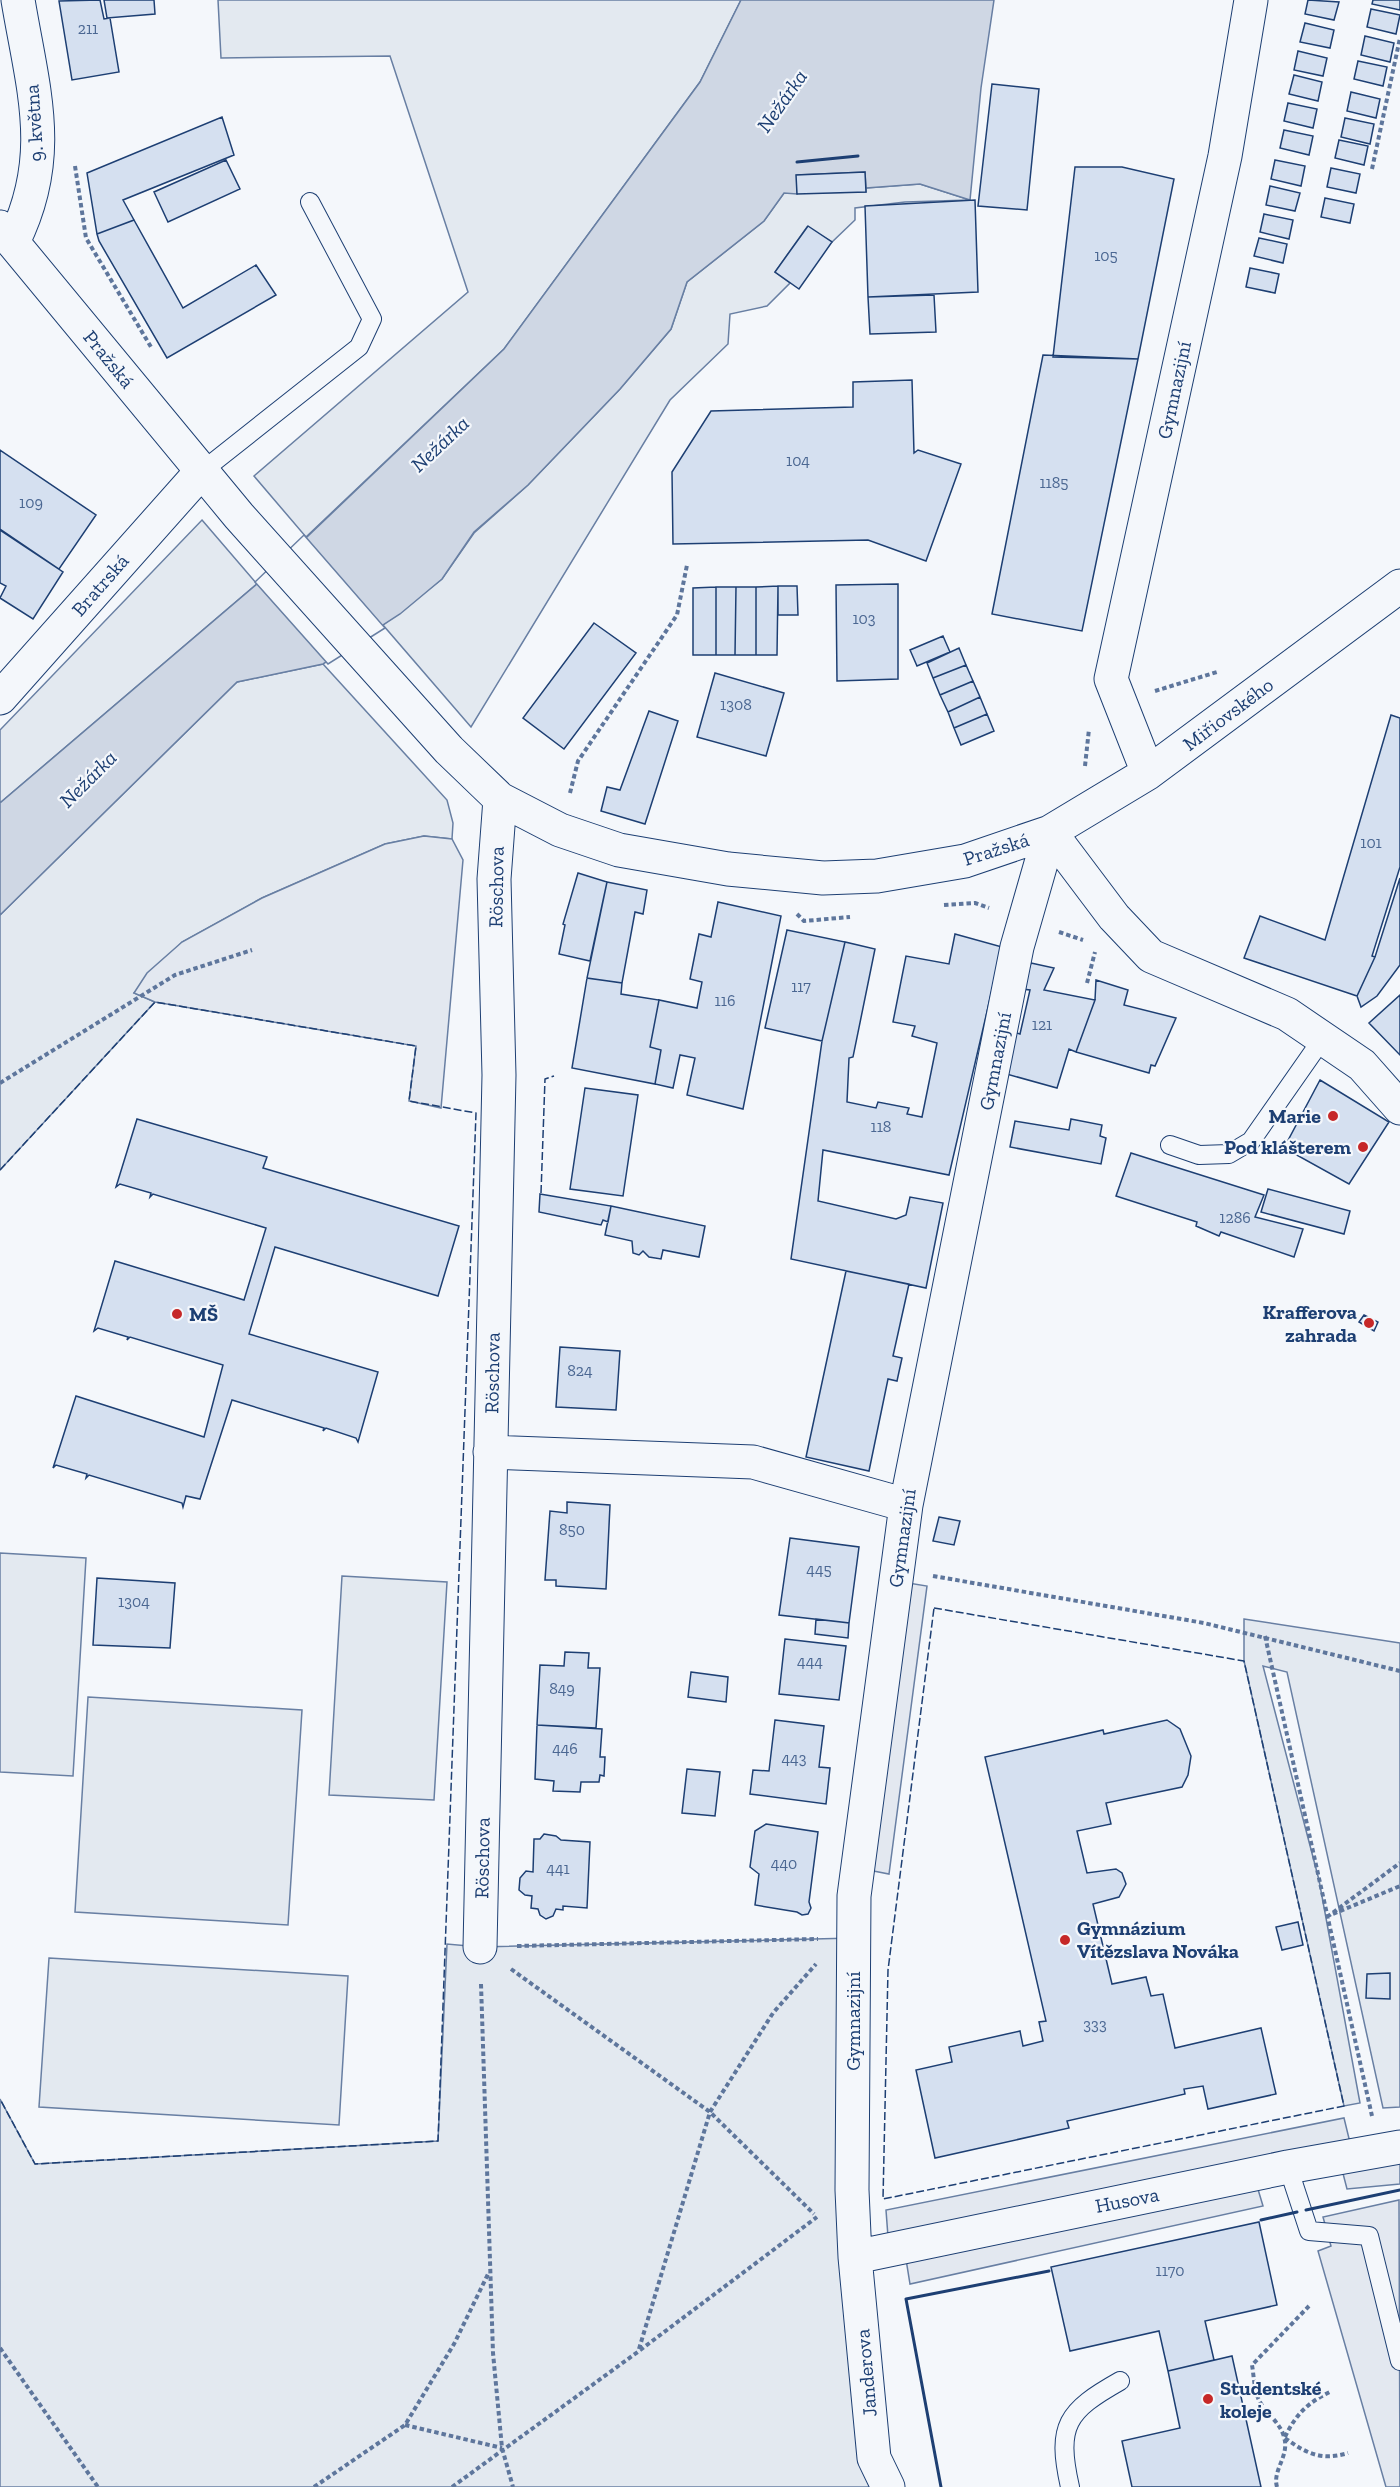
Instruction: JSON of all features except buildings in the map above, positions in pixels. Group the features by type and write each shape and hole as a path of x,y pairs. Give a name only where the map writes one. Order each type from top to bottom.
{"street":[{"name":"9. května","path":"7,234 31,201 39,154 39,130 18,0"},
{"name":"Gymnazijní","path":"1148,773 1120,708 1111,680 1225,156 1251,0"},
{"name":"Pražská","path":"7,234 210,481 449,750 500,799 560,830 620,850 728,869 822,878 877,876 965,861 1050,832 1114,917 1151,956 1287,1014 1362,1065 1400,1108"},
{"name":"Bratrská","path":"0,699 210,481"},
{"name":"Miřiovského","path":"1050,832 1148,773 1400,586"},
{"name":"Röschova","path":"480,1947 499,1075 494,879 500,799"},
{"name":"Gymnazijní","path":"855,2257 852,2190 854,1896 897,1570 906,1505 1017,947 1050,832"},
{"path":"490,1452 753,1462 906,1505"},
{"name":"Husova","path":"855,2257 1288,2167 1390,2149"},
{"name":"Janderova","path":"855,2257 874,2458 888,2487"}],"lane":[{"path":"210,481 359,347 372,319 310,202"},
{"path":"1170,1145 1199,1155 1229,1154 1251,1141 1323,1038"},
{"path":"1288,2167 1309,2231 1369,2236 1400,2361"},
{"path":"1070,2487 1064,2462 1064,2441 1074,2414 1090,2398 1120,2381"}],"path":[{"path":"1372,169 1400,38"},
{"path":"75,163 86,238 152,348"},
{"path":"568,800 578,761 677,615 687,565"},
{"path":"1080,774 1086,765 1090,722 1154,692 1211,675"},
{"path":"1048,928 1087,942"},
{"path":"1087,983 1096,945"},
{"path":"0,1083 175,975 252,950"},
{"path":"897,1570 1265,1636 1400,1671"},
{"path":"1265,1636 1327,1917 1390,2149"},
{"path":"1327,1917 1400,1863"},
{"path":"1327,1917 1400,1886"},
{"path":"480,1947 854,1938"},
{"path":"639,2351 710,2112 773,2013 803,1976 811,1967 854,1938"},
{"path":"452,2487 502,2448 639,2351 817,2216 710,2112 480,1947"},
{"path":"480,1947 493,2353 502,2448 513,2487"},
{"path":"314,2487 405,2425 454,2344 489,2273"},
{"path":"1277,2487 1274,2478 1285,2455 1285,2438 1277,2421 1259,2401 1252,2365 1309,2306"},
{"path":"0,2348 98,2487"},
{"path":"1285,2438 1293,2421 1306,2405 1332,2391"},
{"path":"405,2425 502,2448"},
{"path":"1285,2438 1312,2456 1328,2458 1348,2453"}],"shaded area":[{"path":"218,0 741,0 700,82 504,349 306,537 254,476 468,292 390,56 221,58"},
{"path":"920,184 970,200 905,202 855,208 855,220 832,242 807,227 775,272 790,283 767,306 730,314 728,344 670,400 471,727 383,625 442,579 474,533 528,485 620,389 671,329 687,282 764,221 784,193 866,192 866,188"},
{"path":"202,520 257,584 0,803 0,730"},
{"path":"323,664 447,800 453,823 452,839 424,836 385,844 262,898 182,942 134,993 155,1002 0,1170 0,915 237,682"},
{"path":"424,836 452,839 463,860 441,1108 409,1101 416,1046 155,1002 134,993 147,973 182,942 262,898 385,844"},
{"path":"0,1553 86,1558 73,1776 0,1772"},
{"path":"342,1576 447,1582 434,1800 329,1795"},
{"path":"896,1581 927,1586 889,1874 858,1868"},
{"path":"1244,1619 1400,1643 1400,2107 1383,2108 1287,1672 1263,1666 1319,1880 1360,2103 1344,2106 1244,1661"},
{"path":"88,1697 302,1710 288,1925 75,1912"},
{"path":"854,1938 852,2190 888,2487 0,2487 0,2099 35,2164 438,2141 447,1944 480,1947"},
{"path":"49,1958 348,1976 339,2125 39,2107"},
{"path":"1344,2118 1353,2155 1400,2151 1400,2184 1347,2189 1339,2158 1254,2176 1263,2206 910,2284 904,2247 889,2250 886,2210"},
{"path":"1399,2200 1400,2487 1386,2487 1318,2251 1331,2246 1323,2217"}],"water":[{"name":"Nežárka","path":"741,0 994,0 981,88 970,200 920,184 866,188 865,172 797,175 797,194 784,193 764,221 687,282 671,329 620,389 528,485 474,532 442,579 400,614 323,664 237,682 0,915 0,803 264,578 504,349 700,82"}],"pier":[{"path":"304,535 385,628 328,664 255,582"}],"fence":[{"path":"0,1170 155,1002 416,1046 409,1101 476,1113 438,2141 35,2164 0,2099"},
{"path":"541,1193 545,1079 554,1076"},
{"path":"934,1608 1244,1661 1344,2106 883,2199 888,1970 934,1608"}],"wall":[{"path":"797,162 858,156"},
{"path":"1306,2210 1400,2190"},
{"path":"1261,2220 1297,2212"},
{"path":"941,2487 906,2299 1049,2271"}],"place":[{"name":"Marie","path":"1333,1116"},
{"name":"Pod klášterem","path":"1363,1147"},
{"name":"MŠ","path":"177,1314"},
{"name":"Krafferova zahrada","path":"1369,1323"},
{"name":"Gymnázium Vítězslava Nováka","path":"1065,1940"},
{"name":"Studentské koleje","path":"1208,2399"}]}
